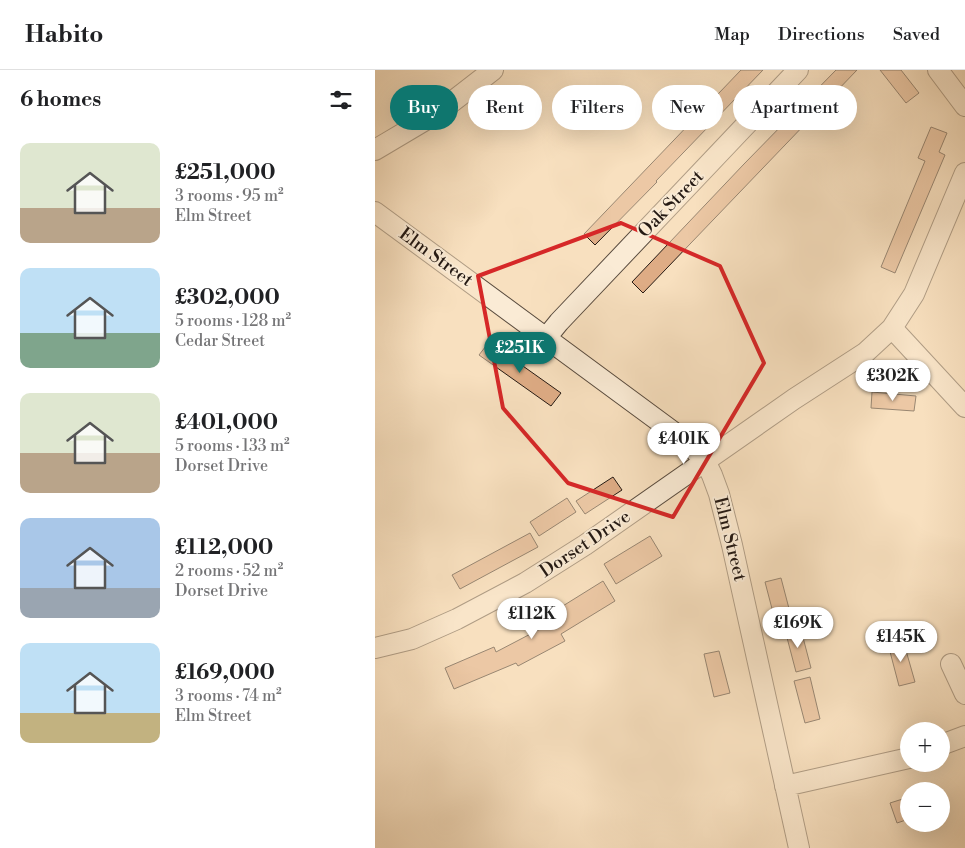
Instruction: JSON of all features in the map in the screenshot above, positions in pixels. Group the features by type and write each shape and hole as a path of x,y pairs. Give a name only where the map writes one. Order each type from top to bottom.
{"street":[{"path":"375,150 439,112 493,70"},
{"name":"Oak Street","path":"546,338 798,70"},
{"path":"938,70 965,106"},
{"name":"Dorset Drive","path":"375,648 412,639 457,619 525,583 593,539 865,352 892,328 915,294 965,173"},
{"name":"Elm Street","path":"375,212 687,442 705,461 719,494 728,528 799,848"},
{"path":"892,328 965,407"},
{"path":"951,664 965,694"},
{"path":"950,742 965,736"},
{"path":"785,786 900,760"}],"highlighted area":[{"path":"621,223 720,266 764,363 673,517 568,483 503,408 478,276"}],"building":[{"path":"741,70 763,70 749,85 733,85 733,101 723,111 723,89"},
{"path":"836,70 857,70 843,85 821,85"},
{"path":"880,70 901,70 919,93 906,103"},
{"path":"931,127 947,133 939,152 945,155 895,273 881,267 925,161 918,158"},
{"path":"684,130 705,130 595,245 584,234"},
{"path":"777,130 799,130 643,293 632,282"},
{"path":"489,342 561,393 551,406 479,355"},
{"path":"872,392 916,396 914,411 871,408"},
{"path":"613,477 622,490 585,514 576,501"},
{"path":"567,498 576,512 539,536 530,522"},
{"path":"530,533 538,547 460,589 452,575"},
{"path":"650,536 662,556 616,584 604,564"},
{"path":"781,578 792,620 776,624 765,582"},
{"path":"603,581 615,601 561,634 565,641 518,666 516,663 454,689 445,668 494,647 496,652 563,617 558,609"},
{"path":"800,626 811,668 796,672 785,630"},
{"path":"903,640 915,682 899,686 888,644"},
{"path":"719,651 730,693 714,697 704,654"},
{"path":"810,677 820,719 805,723 794,681"},
{"path":"900,800 900,822 897,823 890,803"}]}
